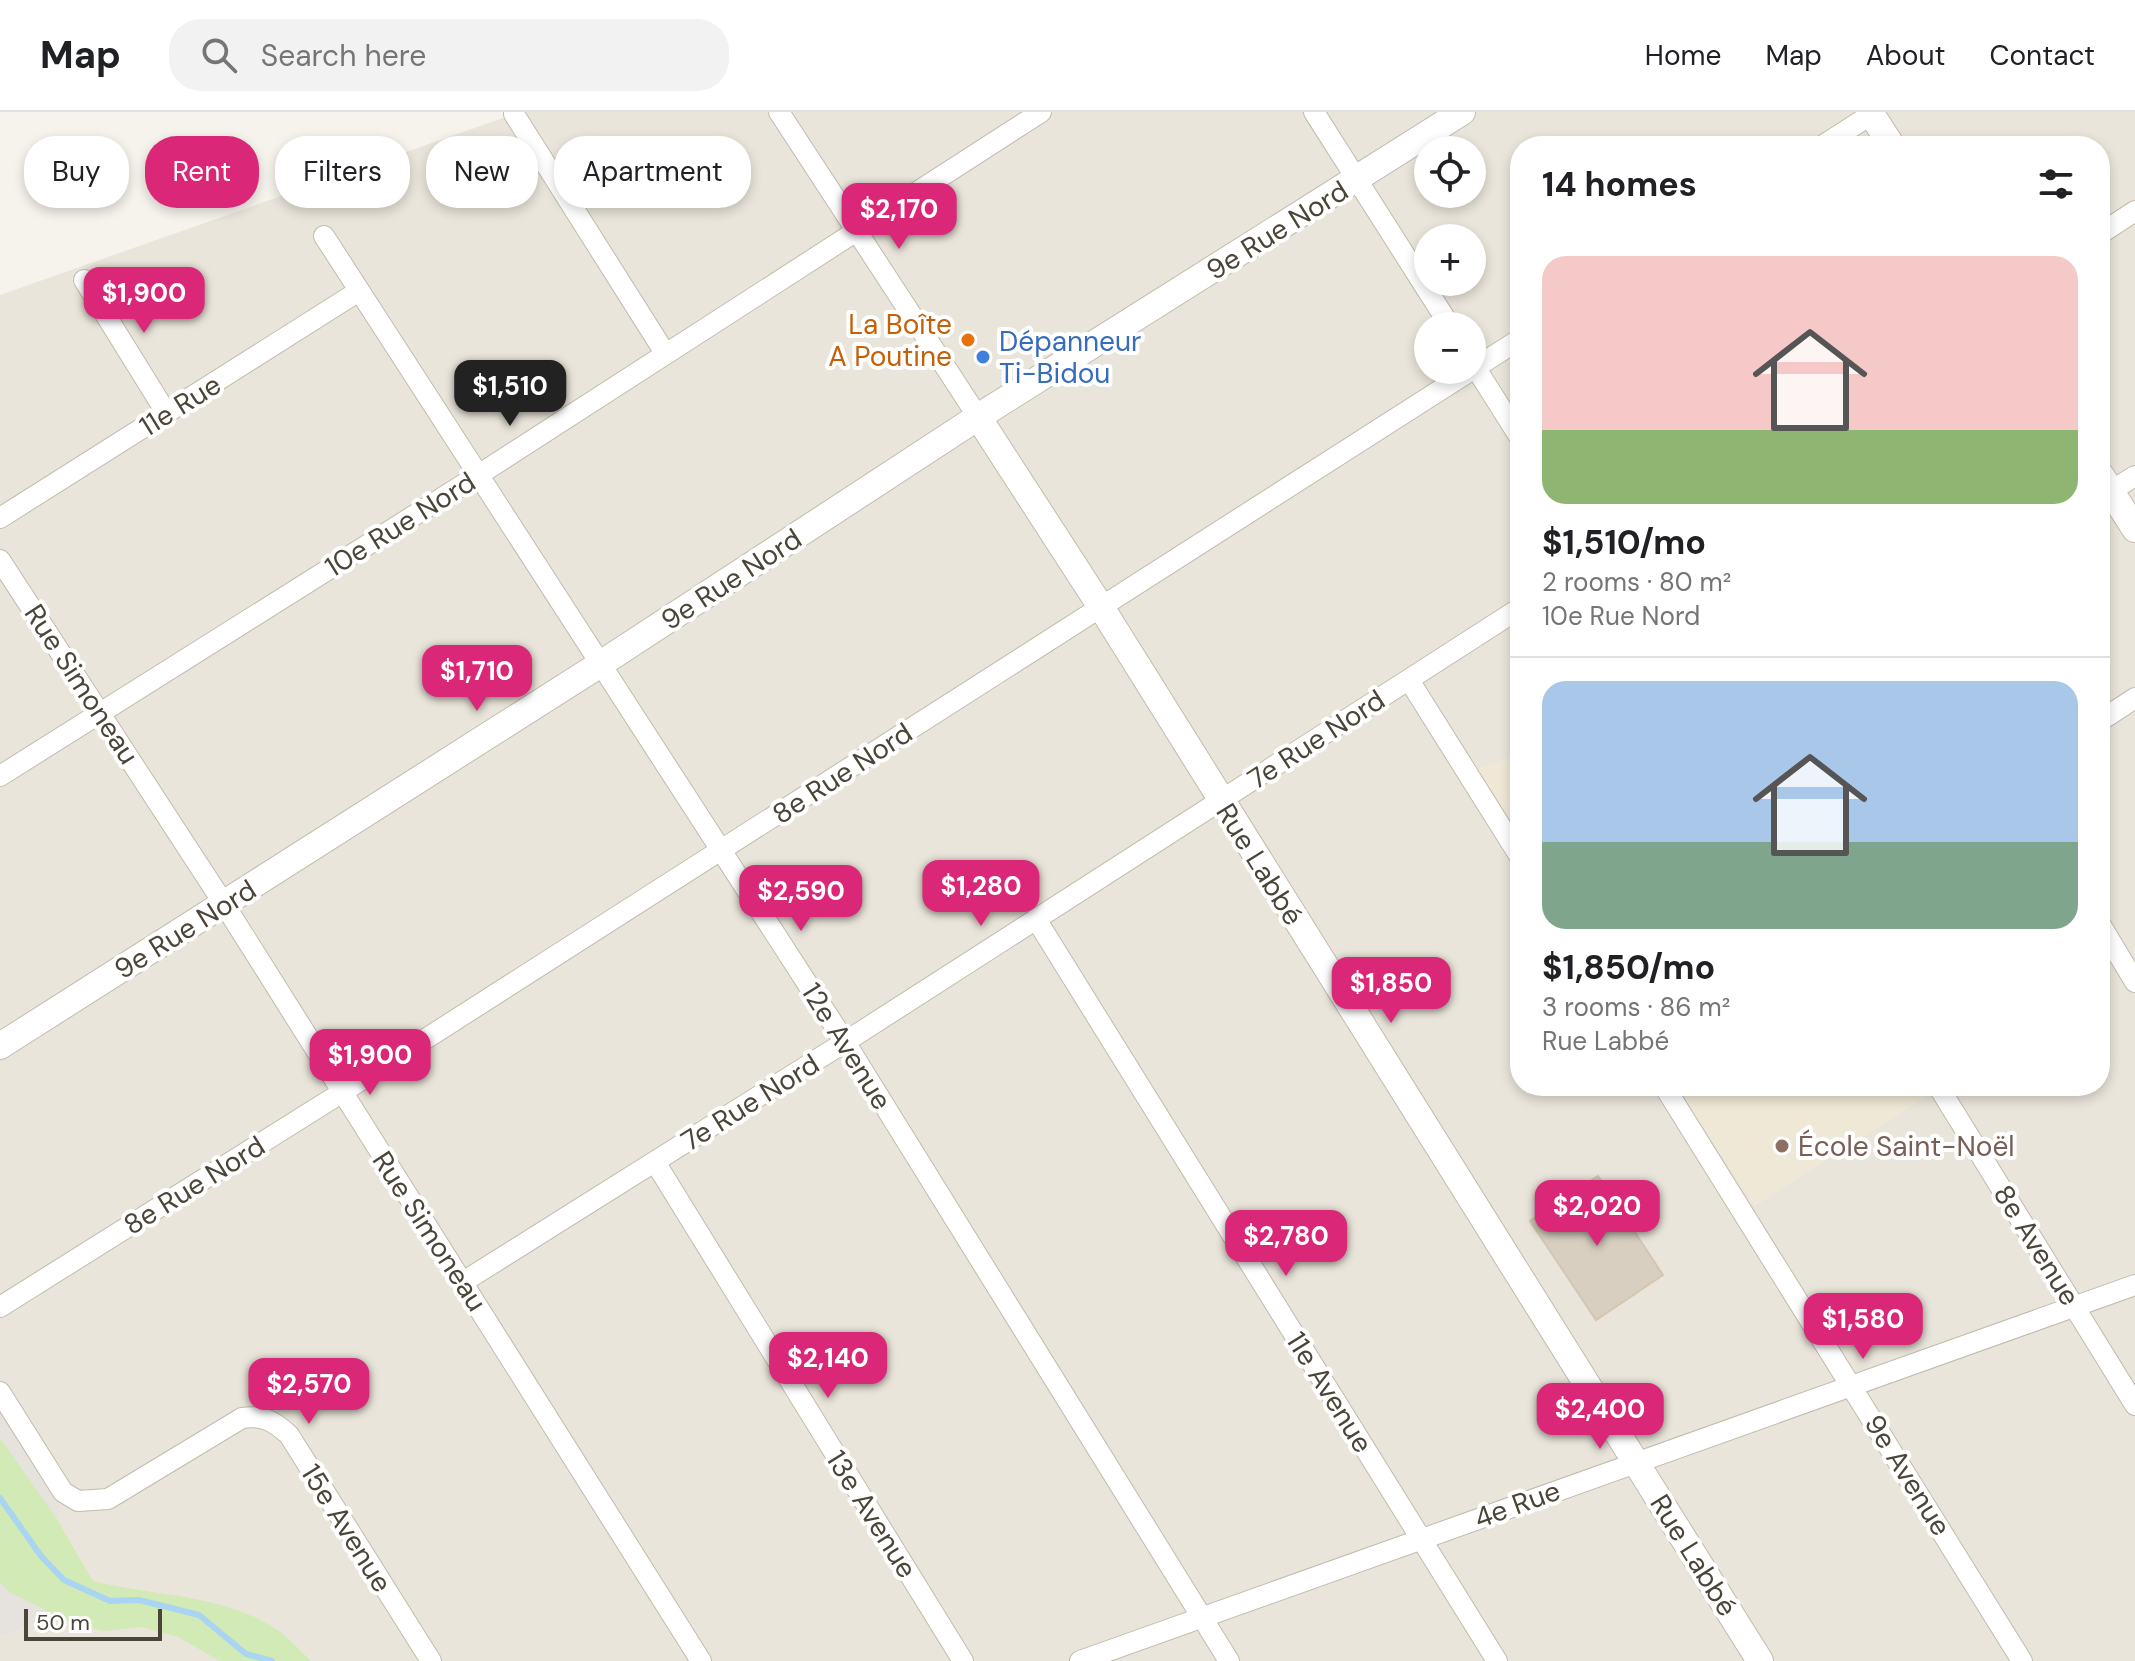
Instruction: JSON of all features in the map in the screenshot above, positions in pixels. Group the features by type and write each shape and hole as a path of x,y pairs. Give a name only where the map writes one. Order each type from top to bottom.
{"street":[{"name":"Rue Labbé","path":"779,112 858,229 1101,607 1760,1661"},
{"name":"10e Rue Nord","path":"0,776 480,474 1041,112"},
{"path":"1314,112 1441,312"},
{"name":"9e Rue Nord","path":"0,1046 602,663 978,417 1462,112"},
{"path":"1837,136 1872,113 1886,136"},
{"path":"514,114 665,353"},
{"path":"2110,227 2135,211"},
{"name":"12e Avenue","path":"324,236 845,1042 1229,1661"},
{"path":"84,280 167,414"},
{"name":"11e Rue","path":"0,518 359,291"},
{"name":"8e Rue Nord","path":"1486,358 1510,345"},
{"name":"8e Rue Nord","path":"0,1307 721,851 1445,384"},
{"path":"1486,384 1510,422"},
{"path":"2110,482 2135,476"},
{"path":"2110,489 2135,529"},
{"name":"Rue Simoneau","path":"0,560 224,904 701,1661"},
{"name":"7e Rue Nord","path":"463,1282 845,1042 1510,614"},
{"path":"1409,680 1510,841"},
{"path":"2110,714 2135,698"},
{"name":"11e Avenue","path":"1036,919 1497,1661"},
{"path":"2110,941 2135,982"},
{"name":"9e Avenue","path":"1670,1096 2022,1661"},
{"name":"8e Avenue","path":"1944,1096 2135,1405"},
{"name":"13e Avenue","path":"655,1162 963,1661"},
{"name":"4e Rue","path":"1080,1661 2135,1285"},
{"name":"15e Avenue","path":"0,1392 63,1492 78,1501 108,1499 242,1418 258,1416 275,1423 289,1435 431,1661"}],"shaded area":[{"path":"520,112 2135,112 2135,1661 0,1661 0,1637 103,1597 57,1519 0,1392 0,295 247,208 259,208 259,204 275,198 275,208 410,208 410,151 426,145 426,208 538,208 538,136 452,136"},
{"path":"1510,758 1510,832 1470,771"},
{"name":"École Saint-Noël","path":"1684,1096 1926,1096 1755,1205"},
{"path":"0,1392 63,1492 57,1520 103,1597 0,1637"}],"green space":[{"path":"0,1438 57,1519 93,1581 232,1608 279,1631 311,1661 220,1661 178,1637 142,1627 104,1631 72,1623 11,1593 0,1583"}],"building":[{"path":"1598,1176 1663,1275 1596,1320 1530,1221"}],"waterway":[{"path":"0,1498 41,1556 64,1580 110,1601 139,1600 199,1615 246,1654 272,1661"}],"place":[{"name":"La Boîte A Poutine","path":"968,340"},
{"name":"Dépanneur Ti-Bidou","path":"983,357"},
{"name":"École Saint-Noël","path":"1782,1146"}]}
